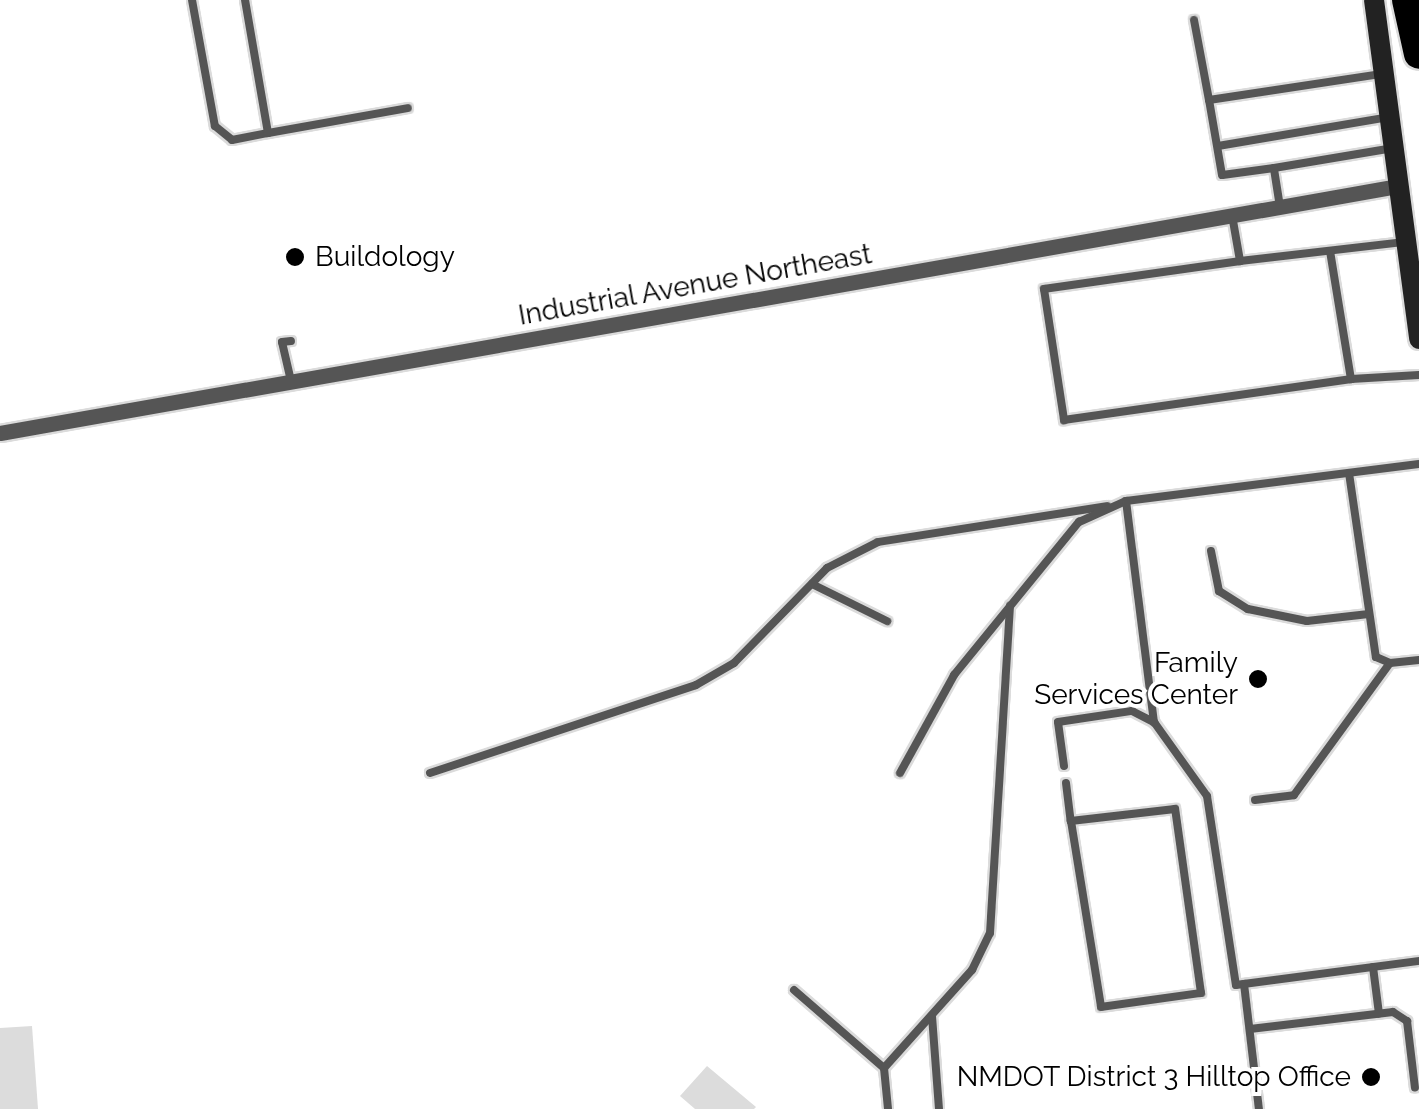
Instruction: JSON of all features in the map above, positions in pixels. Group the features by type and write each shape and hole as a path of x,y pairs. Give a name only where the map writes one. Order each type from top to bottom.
{"highway":[{"path":"1407,0 1419,54"}],"main road":[{"path":"1374,0 1419,339"}],"street":[{"name":"Industrial Avenue Northeast","path":"0,432 1398,186"}],"lane":[{"path":"192,0 215,126 232,140 408,108"},
{"path":"245,0 268,134"},
{"path":"1194,20 1222,175 1393,148"},
{"path":"1209,100 1384,73"},
{"path":"1218,146 1389,117"},
{"path":"1274,168 1280,207"},
{"path":"1232,216 1240,261"},
{"path":"1406,242 1044,289 1064,420 1350,379 1419,375"},
{"path":"1330,251 1350,379"},
{"path":"291,381 282,342 292,341"},
{"path":"430,773 696,685 734,663 812,584 910,533 1419,464"},
{"path":"1349,473 1376,658 1390,663 1419,660"},
{"path":"1126,501 1154,722 1206,796 1236,986 1419,961"},
{"path":"900,773 954,674 1079,522 1107,506"},
{"path":"1211,551 1219,591 1248,608 1306,621 1370,614"},
{"path":"812,584 887,622"},
{"path":"884,1068 972,970 998,902 1010,606"},
{"path":"1254,800 1294,795 1390,663"},
{"path":"1064,766 1058,722 1132,712 1154,722"},
{"path":"1066,783 1101,1007 1200,993 1175,809 1072,821"},
{"path":"1373,968 1379,1014"},
{"path":"1244,984 1259,1109"},
{"path":"794,990 884,1068 888,1109"},
{"path":"1250,1029 1379,1014 1407,1021 1415,1088"},
{"path":"932,1016 939,1109"}],"shaded area":[{"path":"32,1026 38,1109 0,1109 0,1028"},
{"path":"707,1066 756,1107 695,1109 680,1096"}],"place":[{"name":"Buildology","path":"295,257"},
{"name":"Family Services Center","path":"1258,679"},
{"name":"NMDOT District 3 Hilltop Office","path":"1371,1077"}]}
